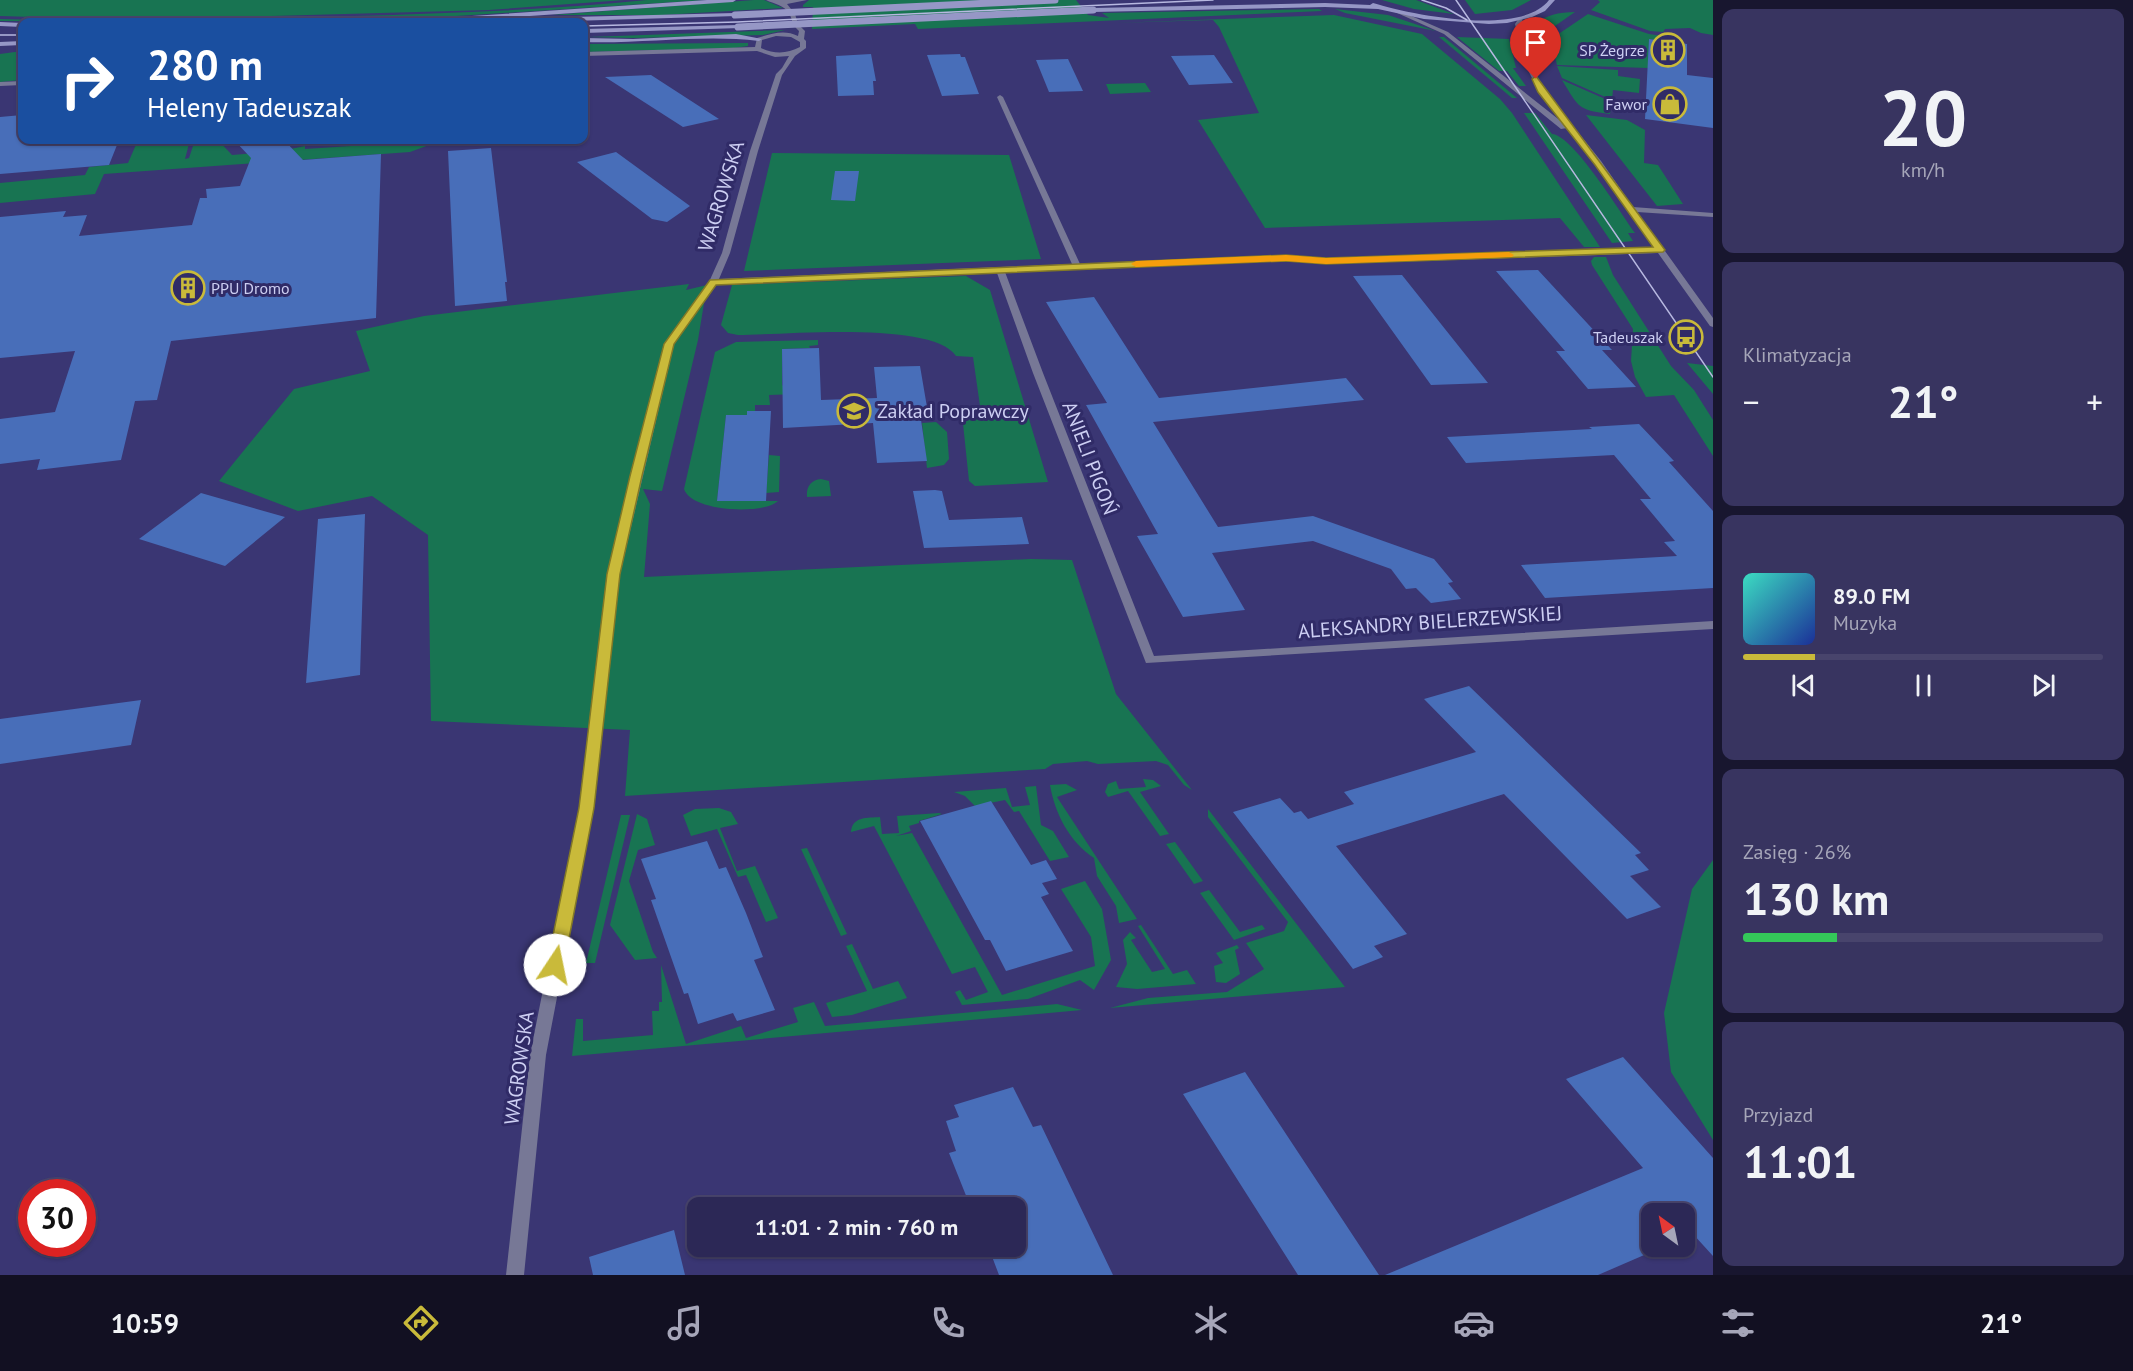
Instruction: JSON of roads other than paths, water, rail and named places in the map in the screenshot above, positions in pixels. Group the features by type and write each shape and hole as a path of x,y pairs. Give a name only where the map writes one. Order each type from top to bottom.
{"street":[{"path":"472,18 733,0"},
{"path":"769,0 786,6 795,15"},
{"path":"778,2 803,0"},
{"path":"777,34 801,38 802,31 795,25 795,15 803,0"},
{"path":"575,18 735,15 1055,0"},
{"path":"1364,0 1378,7"},
{"path":"588,31 738,27 1093,10 1324,5 1378,7 1398,12 1465,20 1521,19 1543,10 1552,0"},
{"path":"1398,12 1446,33 1537,108 1575,136"},
{"path":"1521,19 1518,24 1529,66 1542,92 1598,163 1713,324"},
{"path":"0,24 18,25"},
{"path":"588,40 728,36 759,39 777,34 795,25"},
{"name":"WAGROWSKA","path":"515,1275 538,1055 586,808 614,574 669,344 713,282 726,253 776,68 788,68 791,56 803,48 801,38"},
{"path":"759,39 761,51"},
{"path":"0,44 18,43"},
{"path":"761,51 772,56 776,68"},
{"path":"588,54 761,51 780,54 796,52"},
{"path":"0,84 18,83"},
{"path":"1000,97 1077,267"},
{"path":"1630,209 1713,214"},
{"path":"713,282 1286,258 1326,261 1660,250"},
{"name":"ANIELI PIGOŃ","path":"1000,269 1150,660"},
{"name":"ALEKSANDRY BIELERZEWSKIEJ","path":"1150,660 1713,625"}],"tram line":[{"path":"588,26 737,22 1213,0"},
{"path":"1422,0 1446,8 1467,20"},
{"path":"1456,0 1713,377"},
{"path":"0,35 18,35"}],"place":[{"name":"SP Żegrze","path":"1668,50"},
{"name":"Fawor","path":"1670,104"},
{"name":"PPU Dromo","path":"188,288"},
{"name":"Tadeuszak","path":"1686,337"},
{"name":"Zakład Poprawczy","path":"854,411"}]}
